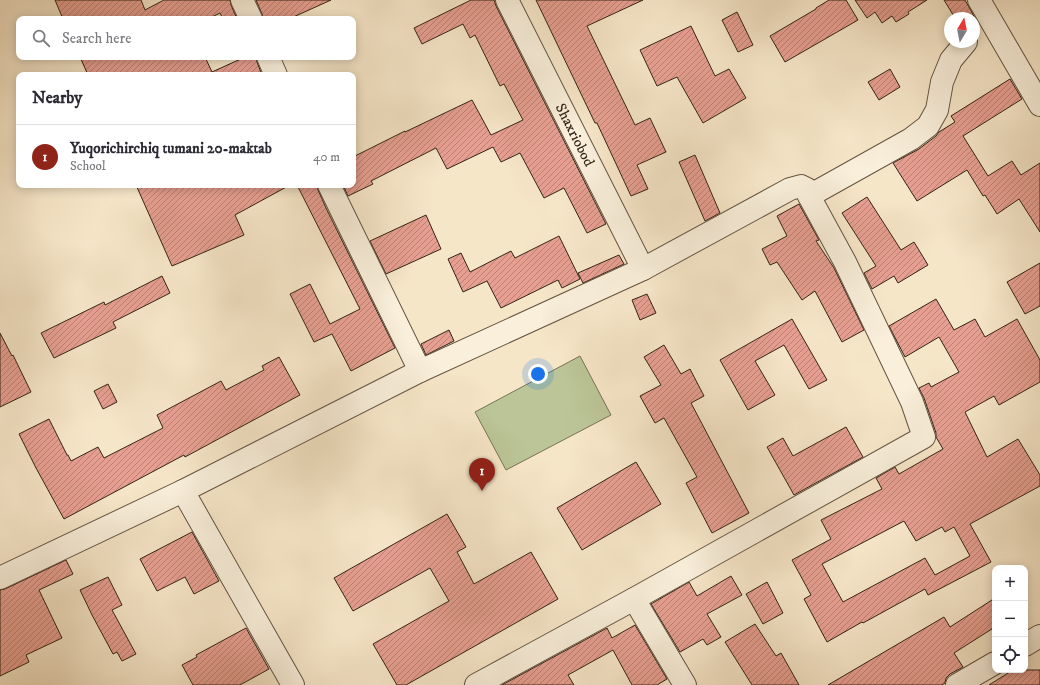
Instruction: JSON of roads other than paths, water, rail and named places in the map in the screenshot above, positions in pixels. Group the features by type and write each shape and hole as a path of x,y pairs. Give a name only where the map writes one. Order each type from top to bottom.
{"street":[{"path":"242,0 250,16"},
{"name":"Shaxriobod","path":"507,0 644,270"},
{"path":"982,12 1040,105"},
{"path":"809,196 911,139 928,126 937,110 942,82 951,60 961,48"},
{"path":"269,60 275,72"},
{"path":"0,578 183,491 420,371 644,270 790,189 801,186 807,189 809,196 849,269 912,402 924,437 634,599 476,685"},
{"path":"330,188 420,371"},
{"path":"183,491 293,685"},
{"path":"634,599 685,685"},
{"path":"1028,643 1040,636"},
{"path":"957,685 992,664"}],"place":[{"name":"Yuqorichirchiq tumani 20-maktab","path":"482,491"}]}
